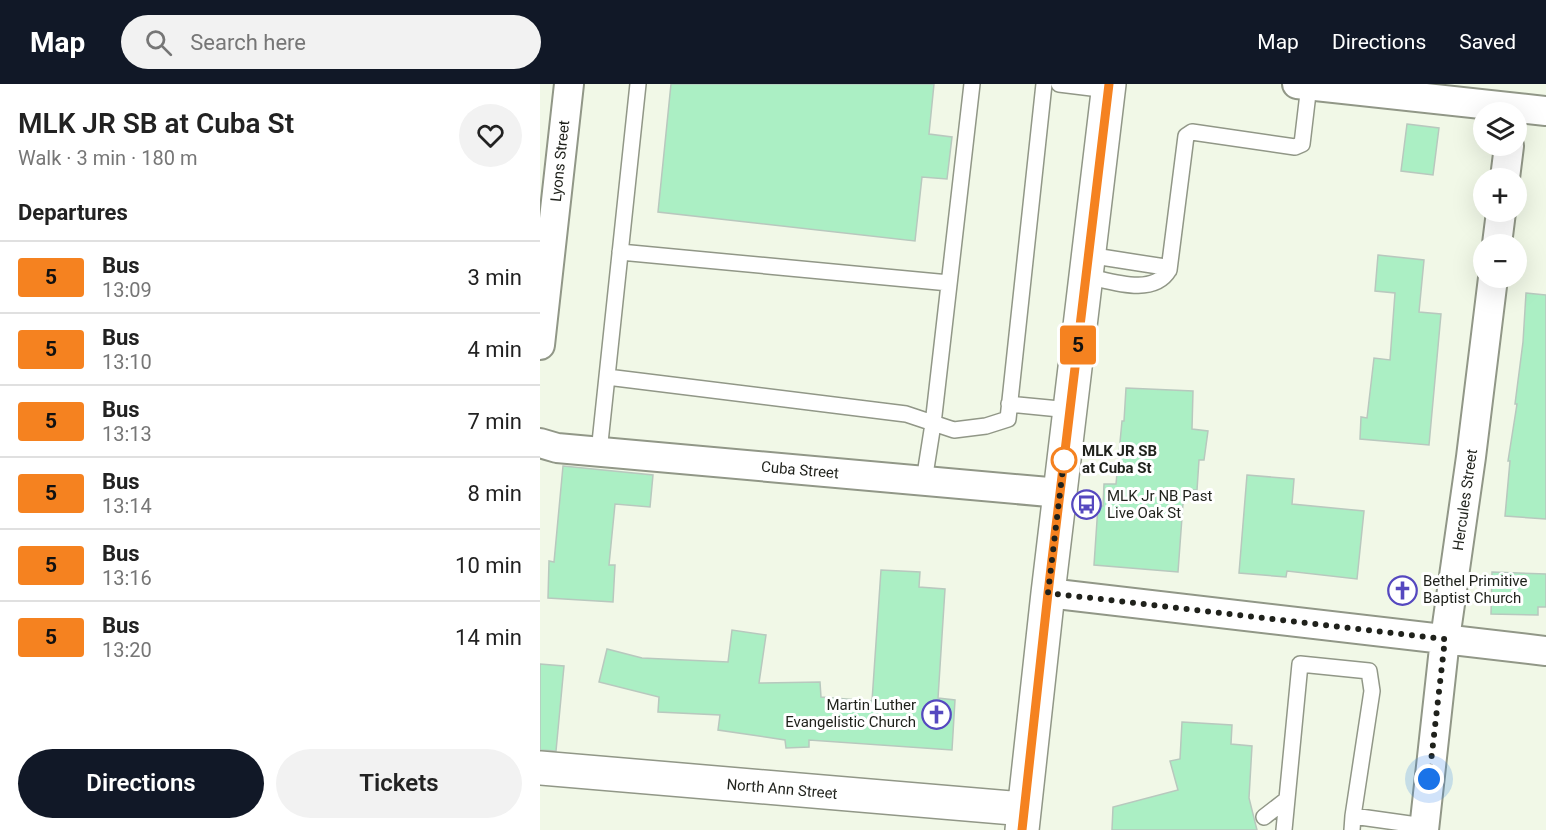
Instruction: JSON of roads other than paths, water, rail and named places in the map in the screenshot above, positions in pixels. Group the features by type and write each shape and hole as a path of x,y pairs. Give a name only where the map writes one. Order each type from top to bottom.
{"main road":[{"path":"1023,820 1109,87"},
{"name":"North Ann Street","path":"540,768 1023,820"}],"street":[{"name":"Lyons Street","path":"540,345 569,84"},
{"path":"1303,85 1514,101 1546,111"},
{"name":"Hercules Street","path":"1424,828 1445,639 1472,458 1492,288"},
{"name":"Cuba Street","path":"540,443 557,448 1060,493"},
{"path":"1048,593 1546,651"}],"lane":[{"path":"599,452 638,84"},
{"path":"924,481 933,424 972,84"},
{"path":"607,377 906,414 954,430 986,426 1008,418 1044,84"},
{"path":"1059,84 1109,87"},
{"path":"1087,265 1134,285 1144,285 1166,276 1169,270 1186,136 1192,132 1295,147 1302,144 1303,85"},
{"path":"620,252 949,283"},
{"path":"1087,265 1165,267 1169,270"},
{"path":"1009,404 1070,410"},
{"path":"1284,830 1300,664 1369,670 1372,691 1352,823 1424,828"},
{"path":"1264,817 1286,800"}],"place":[{"name":"MLK JR SB at Cuba St","path":"1064,460"},
{"name":"MLK Jr NB Past Live Oak St","path":"1086,505"},
{"name":"Bethel Primitive Baptist Church","path":"1402,590"},
{"name":"Martin Luther Evangelistic Church","path":"937,714"}]}
